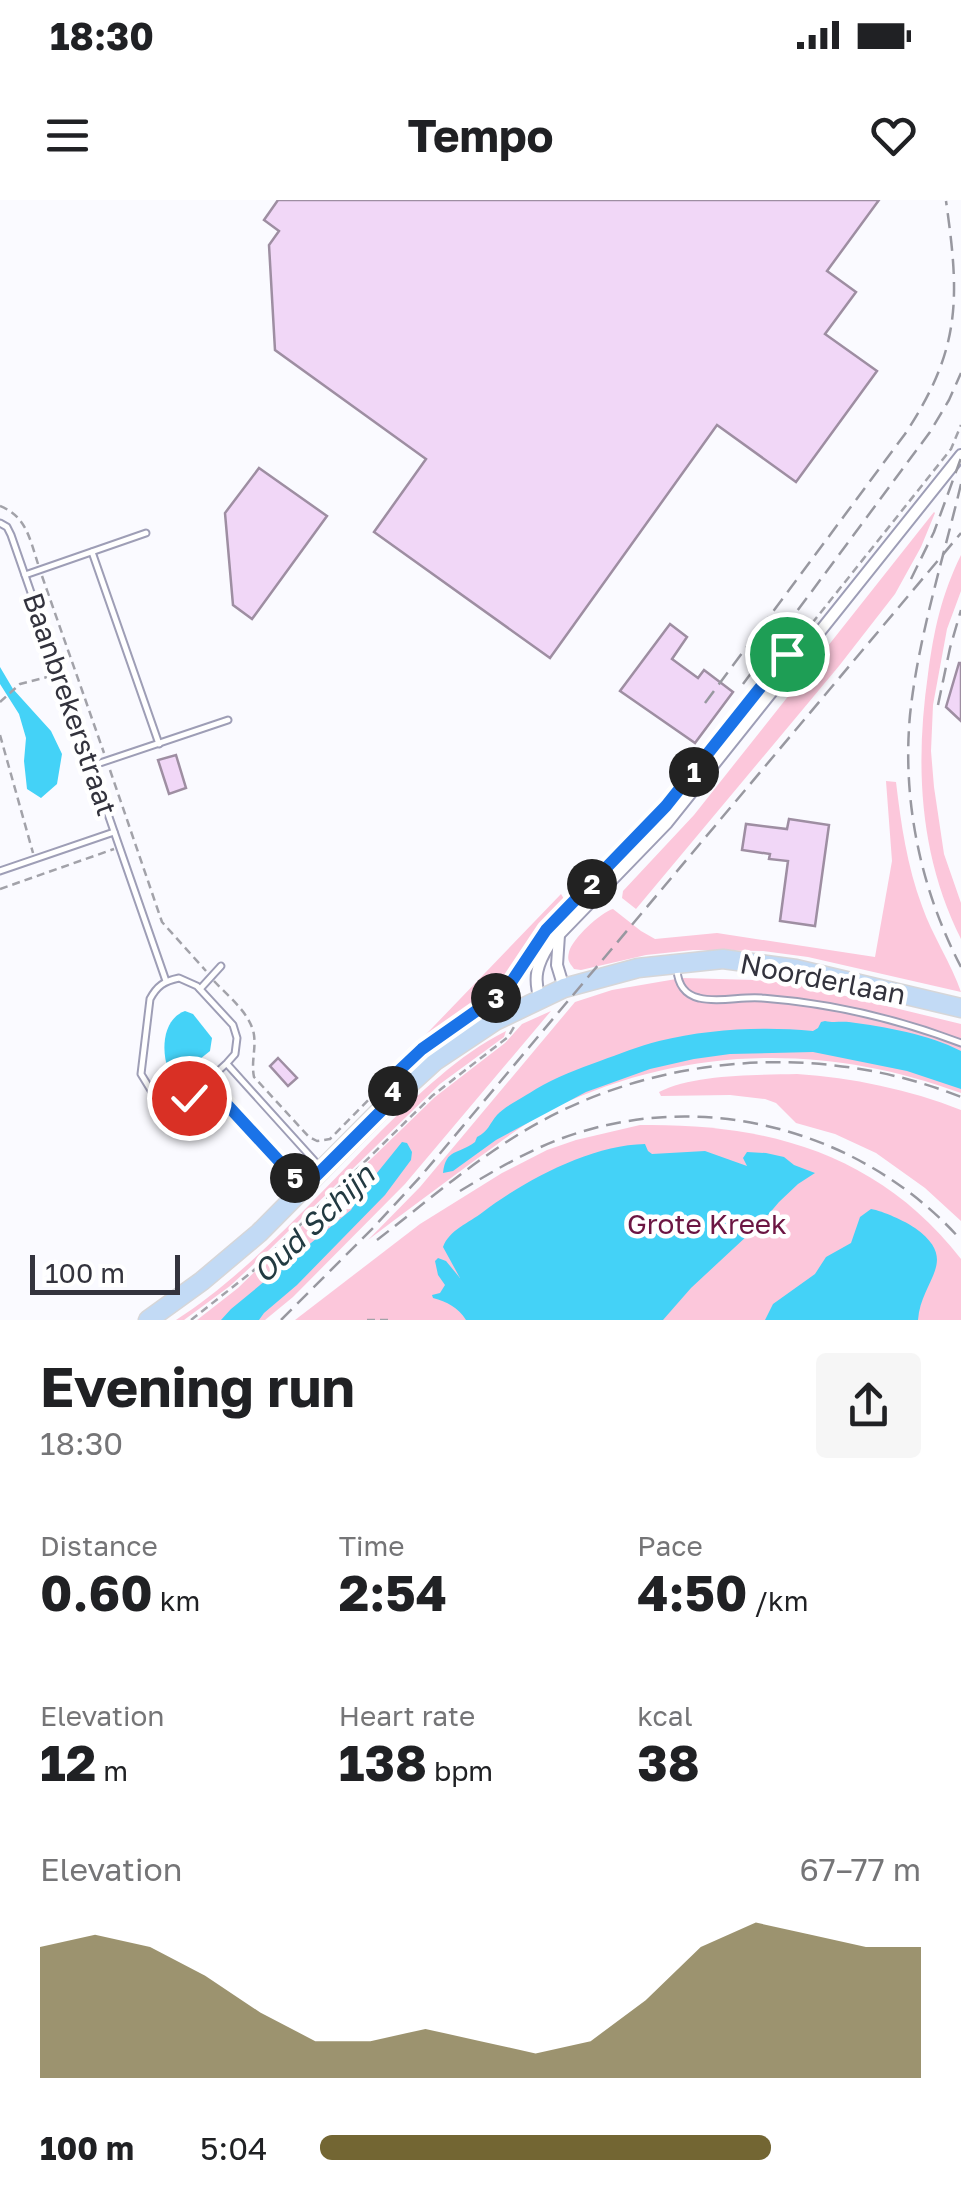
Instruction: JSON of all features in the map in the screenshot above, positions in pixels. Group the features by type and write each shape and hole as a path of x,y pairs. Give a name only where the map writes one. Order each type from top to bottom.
{"main road":[{"name":"Noorderlaan","path":"148,1320 259,1233 435,1062 473,1034 564,988 615,973 723,959 796,969 961,1008"}],"street":[{"path":"540,999 535,978 549,945 667,823 961,455"},
{"path":"560,934 557,966 564,988"}],"lane":[{"name":"Baanbrekerstraat","path":"0,523 11,534 166,981"},
{"path":"25,575 146,533"},
{"path":"92,552 158,744"},
{"path":"91,766 228,720"},
{"name":"Baanbrekerstraat","path":"0,871 114,832"},
{"path":"676,963 680,984 694,997 704,1000 758,998 811,1004 924,1030 961,1043"},
{"path":"200,990 221,966"},
{"path":"179,978 200,990 233,1026 237,1038 235,1054 189,1098 168,1102 152,1092 142,1074 150,999 166,981 179,978"},
{"path":"227,1064 322,1170"},
{"path":"207,1083 304,1188"}],"path":[{"path":"727,730 951,448 961,426"},
{"path":"0,506 14,512 25,526 162,922 248,1020 254,1032 254,1077 309,1137 317,1141 330,1138 422,1049 506,990 546,930 616,860"},
{"path":"0,702 20,684 60,673"},
{"path":"0,735 35,860"},
{"path":"626,850 686,782"},
{"path":"0,889 120,848"},
{"path":"191,1320 253,1271 432,1096 508,1037 517,1024"},
{"path":"367,1320 392,1320"}],"green space":[{"path":"934,512 921,547 895,594 636,909 622,898 623,891 694,815"},
{"path":"961,555 961,591 947,629 933,705 931,751 944,854 961,903 961,939 936,875 929,842 922,742 933,643 943,599"},
{"path":"886,781 896,782 905,845 917,891 961,992 808,957 763,951 693,950 646,955 581,970 570,963 569,952 575,940 613,909 655,939 717,933 875,957 892,861"},
{"path":"561,894 567,904 541,932 501,991 428,1040 383,1079"},
{"path":"682,978 796,984 961,1024 961,1093 859,1065 807,1059 705,1062 654,1072 604,1087 534,1119 368,1240 420,1187 575,1002 612,990"},
{"path":"551,1011 405,1184 293,1297 265,1320 197,1320 238,1288 435,1097 505,1043 522,1024"},
{"path":"506,1031 504,1037 440,1084 230,1286 184,1320 176,1320 256,1257 439,1077"},
{"path":"797,1074 880,1086 961,1110 961,1221 925,1188 876,1153 835,1134 796,1123 776,1103 730,1095 661,1096 659,1092 707,1079"},
{"name":"Grote Kreek","path":"640,1125 733,1130 818,1152 857,1170 894,1193 929,1223 961,1259 961,1320 295,1320 420,1224 502,1173 547,1150"}],"water":[{"path":"0,667 13,689 51,731 62,754 57,784 41,798 27,789 26,738 19,714 0,684"},
{"path":"185,1011 193,1014 212,1038 210,1051 185,1071 168,1069 168,1028"},
{"path":"825,1021 906,1032 961,1051 961,1089 907,1071 813,1052 694,1059 650,1069 586,1092 496,1140 453,1171 443,1173 447,1159 475,1142 501,1112 575,1070 677,1037 735,1030 813,1031"},
{"path":"402,1142 412,1152 411,1160 385,1195 297,1285 259,1320 221,1320 351,1210"},
{"path":"645,1144 652,1154 705,1151 747,1166 743,1158 747,1152 766,1153 784,1157 815,1173 779,1202 663,1320 466,1320 452,1306 433,1298 445,1285 438,1275 438,1258 446,1261 460,1278 443,1247 460,1227 518,1188 560,1166 603,1151"},
{"path":"871,1209 915,1228 935,1251 935,1271 918,1320 765,1320 773,1304 815,1274 826,1257 851,1243 860,1217"}],"building":[{"path":"278,200 879,200 827,271 856,292 825,334 877,371 796,482 717,425 550,658 374,532 426,459 275,350 269,245 279,231 264,220"},
{"path":"259,468 327,516 252,619 233,605 225,513"},
{"path":"670,624 687,637 672,659 698,678 704,670 733,692 695,743 620,691"},
{"path":"961,663 961,721 946,707"},
{"path":"176,755 186,788 169,794 158,760"},
{"path":"789,819 829,825 815,926 780,921 788,861 742,850 746,824 787,829"},
{"path":"278,1058 297,1078 288,1086 270,1066"}],"railway":[{"path":"705,703 905,434 937,376 952,322 954,295 946,201"},
{"path":"743,684 930,432 961,373"},
{"path":"911,579 934,532 961,458"},
{"path":"961,484 919,657 908,748 912,813 925,876 961,967"},
{"path":"281,1320 421,1176 961,533"},
{"path":"938,705 961,610"},
{"path":"377,1240 455,1178 538,1123 587,1099 639,1081 692,1069 802,1063 856,1068 961,1097"},
{"path":"460,1191 536,1149 584,1131 635,1120 738,1120 788,1131 836,1149 882,1173 924,1204 961,1240"}],"route":[{"path":"189,1098 207,1083 304,1188 397,1095 386,1083 398,1070 446,1030 506,990 546,930 666,806 787,654"}],"water label":[{"name":"Oud Schijn","path":"314,1224"}]}
